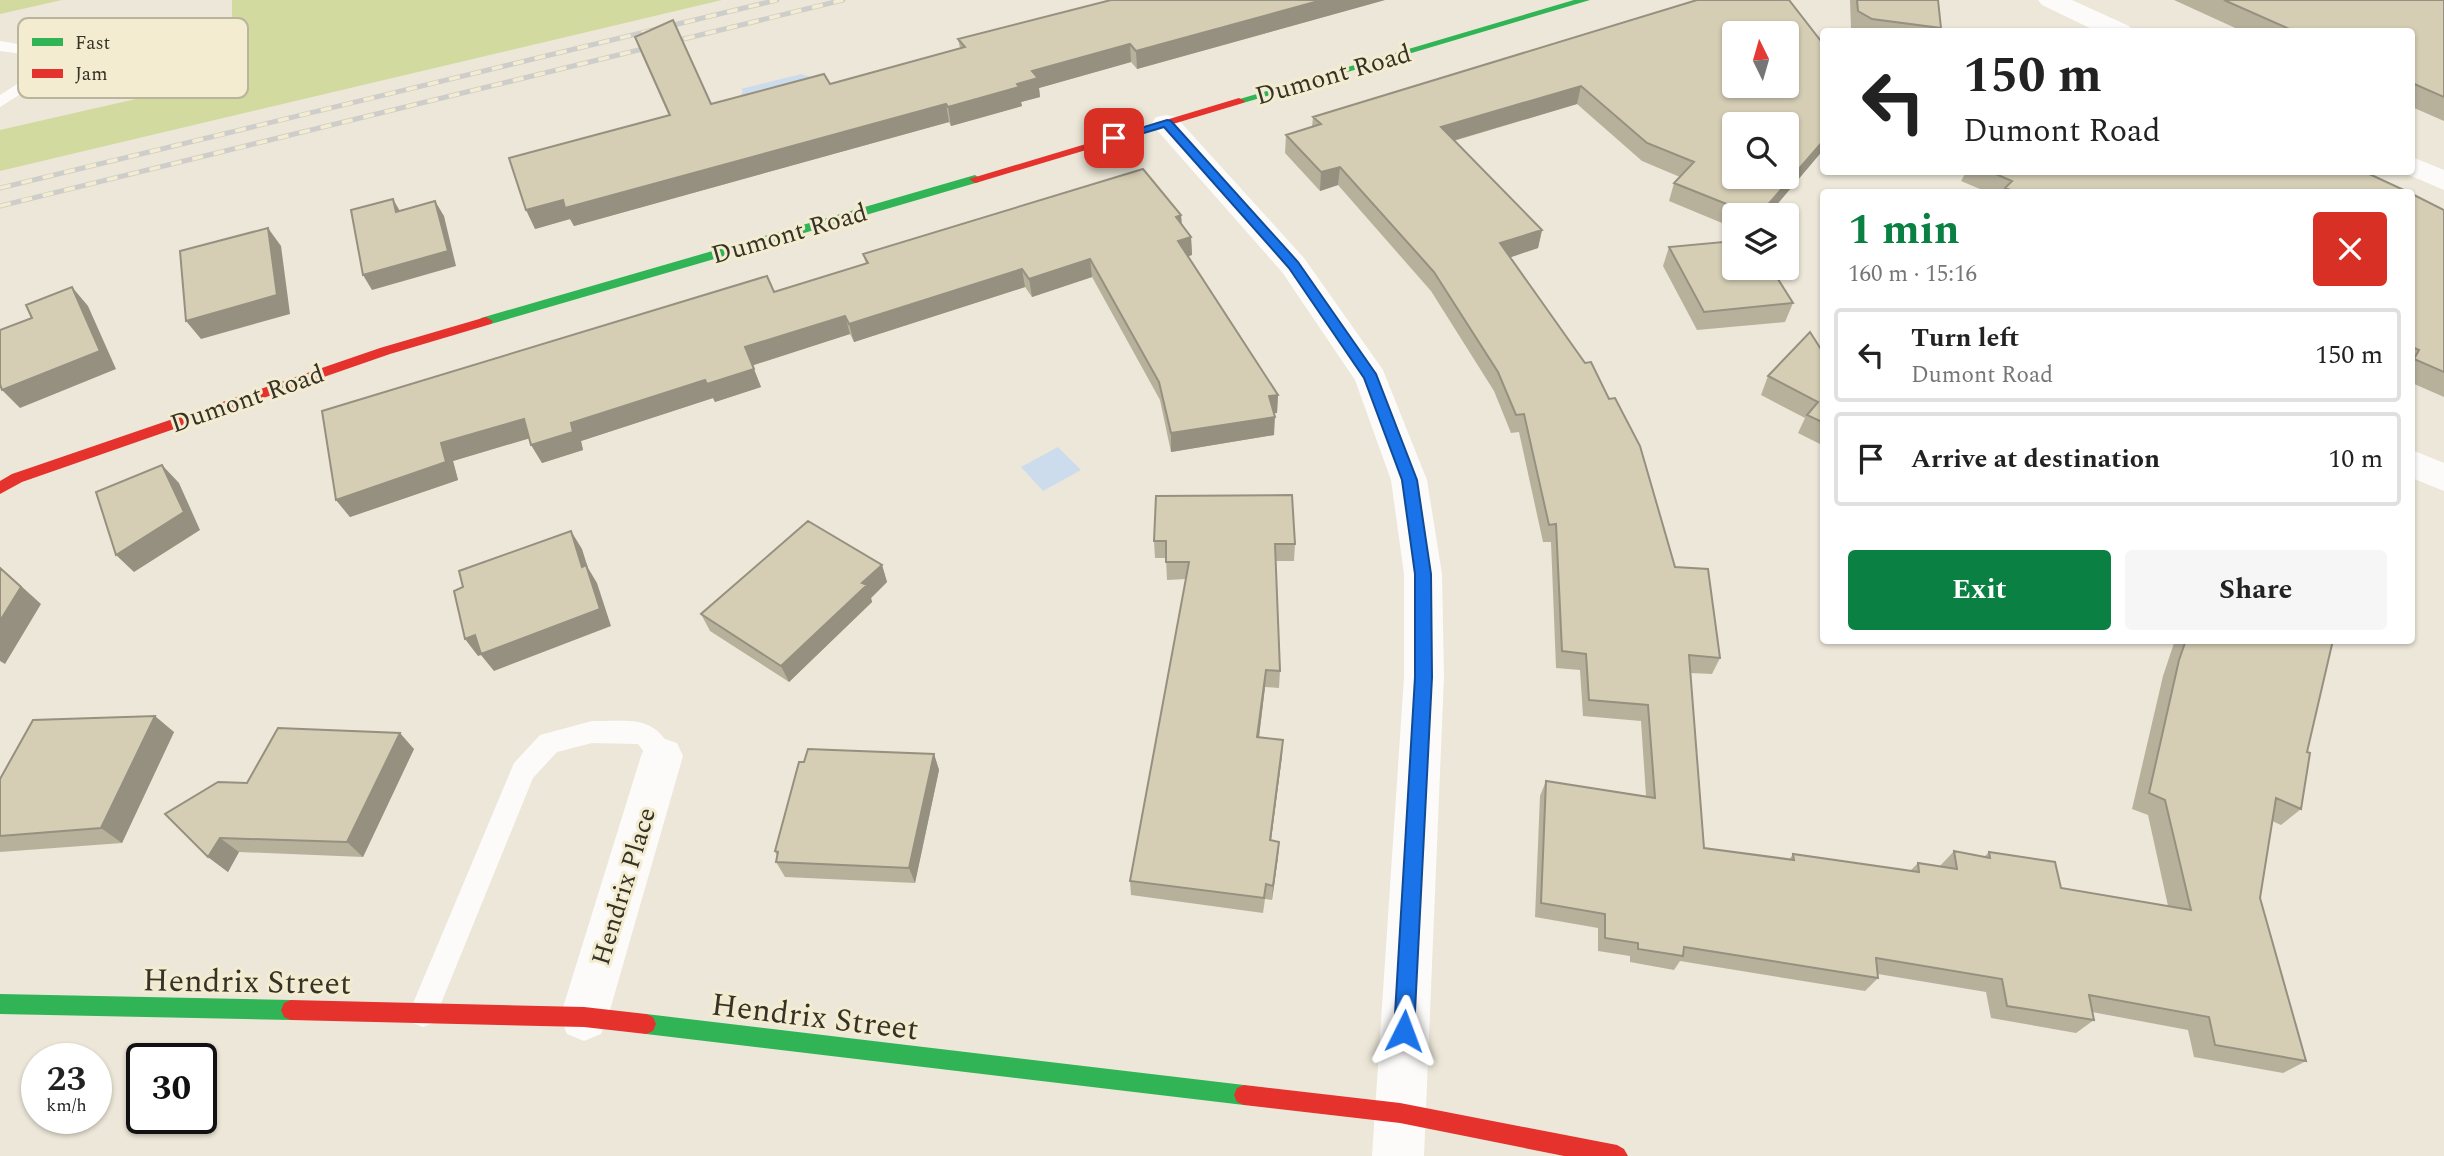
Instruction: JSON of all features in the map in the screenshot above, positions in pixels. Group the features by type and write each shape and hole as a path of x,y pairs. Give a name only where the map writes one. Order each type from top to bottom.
{"street":[{"name":"Dumont Road","path":"0,488 17,478 385,351 1585,0"},
{"path":"2051,0 2111,28"},
{"path":"1167,123 1293,265 1371,377 1409,480 1423,574 1424,677 1398,1156"},
{"path":"2415,167 2444,181"},
{"path":"2415,464 2444,478"},
{"name":"Hendrix Place","path":"584,1017 662,756"},
{"name":"Hendrix Street","path":"0,1004 584,1017 1400,1113 1617,1156"}],"lane":[{"path":"0,46 18,48"},
{"path":"0,102 18,91"},
{"path":"423,1013 523,771 549,743 592,732 645,733 662,756"}],"green space":[{"path":"0,0 62,0 0,14"},
{"path":"232,0 722,0 0,171 0,130 140,98 248,98 248,18 232,18"}],"water":[{"path":"801,74 817,79 739,99 743,91 741,89"},
{"path":"1058,447 1081,470 1043,491 1021,467"}],"building":[{"path":"1111,0 1322,0 1136,51 1130,44 1032,71 1038,78 1017,84 1019,87 948,107 946,104 565,208 563,200 526,210 509,158 670,115 635,37 673,20 711,104 824,74 830,84 965,47 958,39"},
{"path":"1697,0 1789,0 1820,40 1820,145 1799,169 1799,112 1722,112 1722,189 1782,189 1769,203 1724,203 1674,183 1694,162 1647,143 1581,86 1441,127 1542,230 1500,243 1585,363 1591,362 1609,399 1615,398 1640,446 1675,567 1708,569 1720,658 1689,655 1704,848 1794,860 1793,854 1919,872 1918,863 1957,869 1954,851 1990,858 1989,852 2055,862 2061,888 2191,910 2165,800 2149,793 2185,644 2332,644 2307,752 2310,753 2301,809 2276,798 2260,898 2306,1061 2215,1045 2209,1017 2089,995 2094,1020 2007,1006 2002,979 1876,958 1878,978 1684,947 1683,956 1638,949 1638,943 1605,938 1605,914 1541,903 1546,781 1655,798 1648,705 1589,700 1586,654 1562,651 1556,524 1549,525 1524,414 1516,415 1498,372 1434,272 1340,167 1321,172 1286,135 1321,124 1313,117"},
{"path":"1857,0 1938,0 1941,28 1872,19 1858,11"},
{"path":"2224,0 2444,0 2444,97 2415,84 2415,28 2287,28"},
{"path":"1143,169 1181,215 1176,217 1191,237 1178,241 1278,395 1269,396 1275,417 1171,433 1159,382 1090,259 1029,279 1022,269 849,324 845,316 745,347 754,369 707,384 705,380 571,423 573,432 531,445 524,419 441,443 446,462 336,500 322,411 767,276 774,292 868,263 863,254"},
{"path":"1998,175 2371,175 2402,189 2005,188 2012,181"},
{"path":"2415,196 2444,210 2444,372 2415,359 2419,350 2415,348"},
{"path":"393,199 396,212 435,201 448,251 363,275 351,210"},
{"path":"268,228 277,295 186,321 180,251"},
{"path":"1722,242 1722,280 1779,280 1793,303 1704,312 1669,247"},
{"path":"72,287 100,351 2,390 0,330 32,318 26,305"},
{"path":"1810,332 1820,348 1820,421 1807,415 1818,402 1768,376"},
{"path":"162,465 184,512 116,555 96,492"},
{"path":"1292,495 1295,544 1275,544 1280,671 1266,670 1257,737 1283,740 1270,840 1279,842 1273,886 1266,884 1264,898 1130,881 1189,562 1166,562 1166,541 1154,541 1156,496"},
{"path":"808,521 882,565 862,583 867,585 781,666 701,614"},
{"path":"571,531 582,567 586,565 600,609 481,654 475,635 465,639 454,591 463,587 459,571"},
{"path":"0,568 21,587 0,621"},
{"path":"155,716 101,828 0,836 0,779 33,720"},
{"path":"278,728 400,733 347,842 220,838 208,857 165,814 218,782 247,783"},
{"path":"808,749 934,754 909,868 776,862 778,852 775,851 799,762 804,762"}],"railway":[{"path":"0,188 777,0"},
{"path":"0,206 843,0"}],"traffic: fast":[{"path":"1239,101 1585,0"},
{"path":"486,321 975,179"},
{"path":"0,1004 291,1010"},
{"path":"646,1024 1244,1095"}],"traffic: jam":[{"path":"975,179 1239,101"},
{"path":"0,488 17,478 385,351 486,321"},
{"path":"291,1010 584,1017 646,1024"},
{"path":"1244,1095 1400,1113 1617,1156"}],"route":[{"path":"1114,138 1167,123 1293,265 1371,377 1409,480 1423,574 1424,677 1404,1031"}]}
